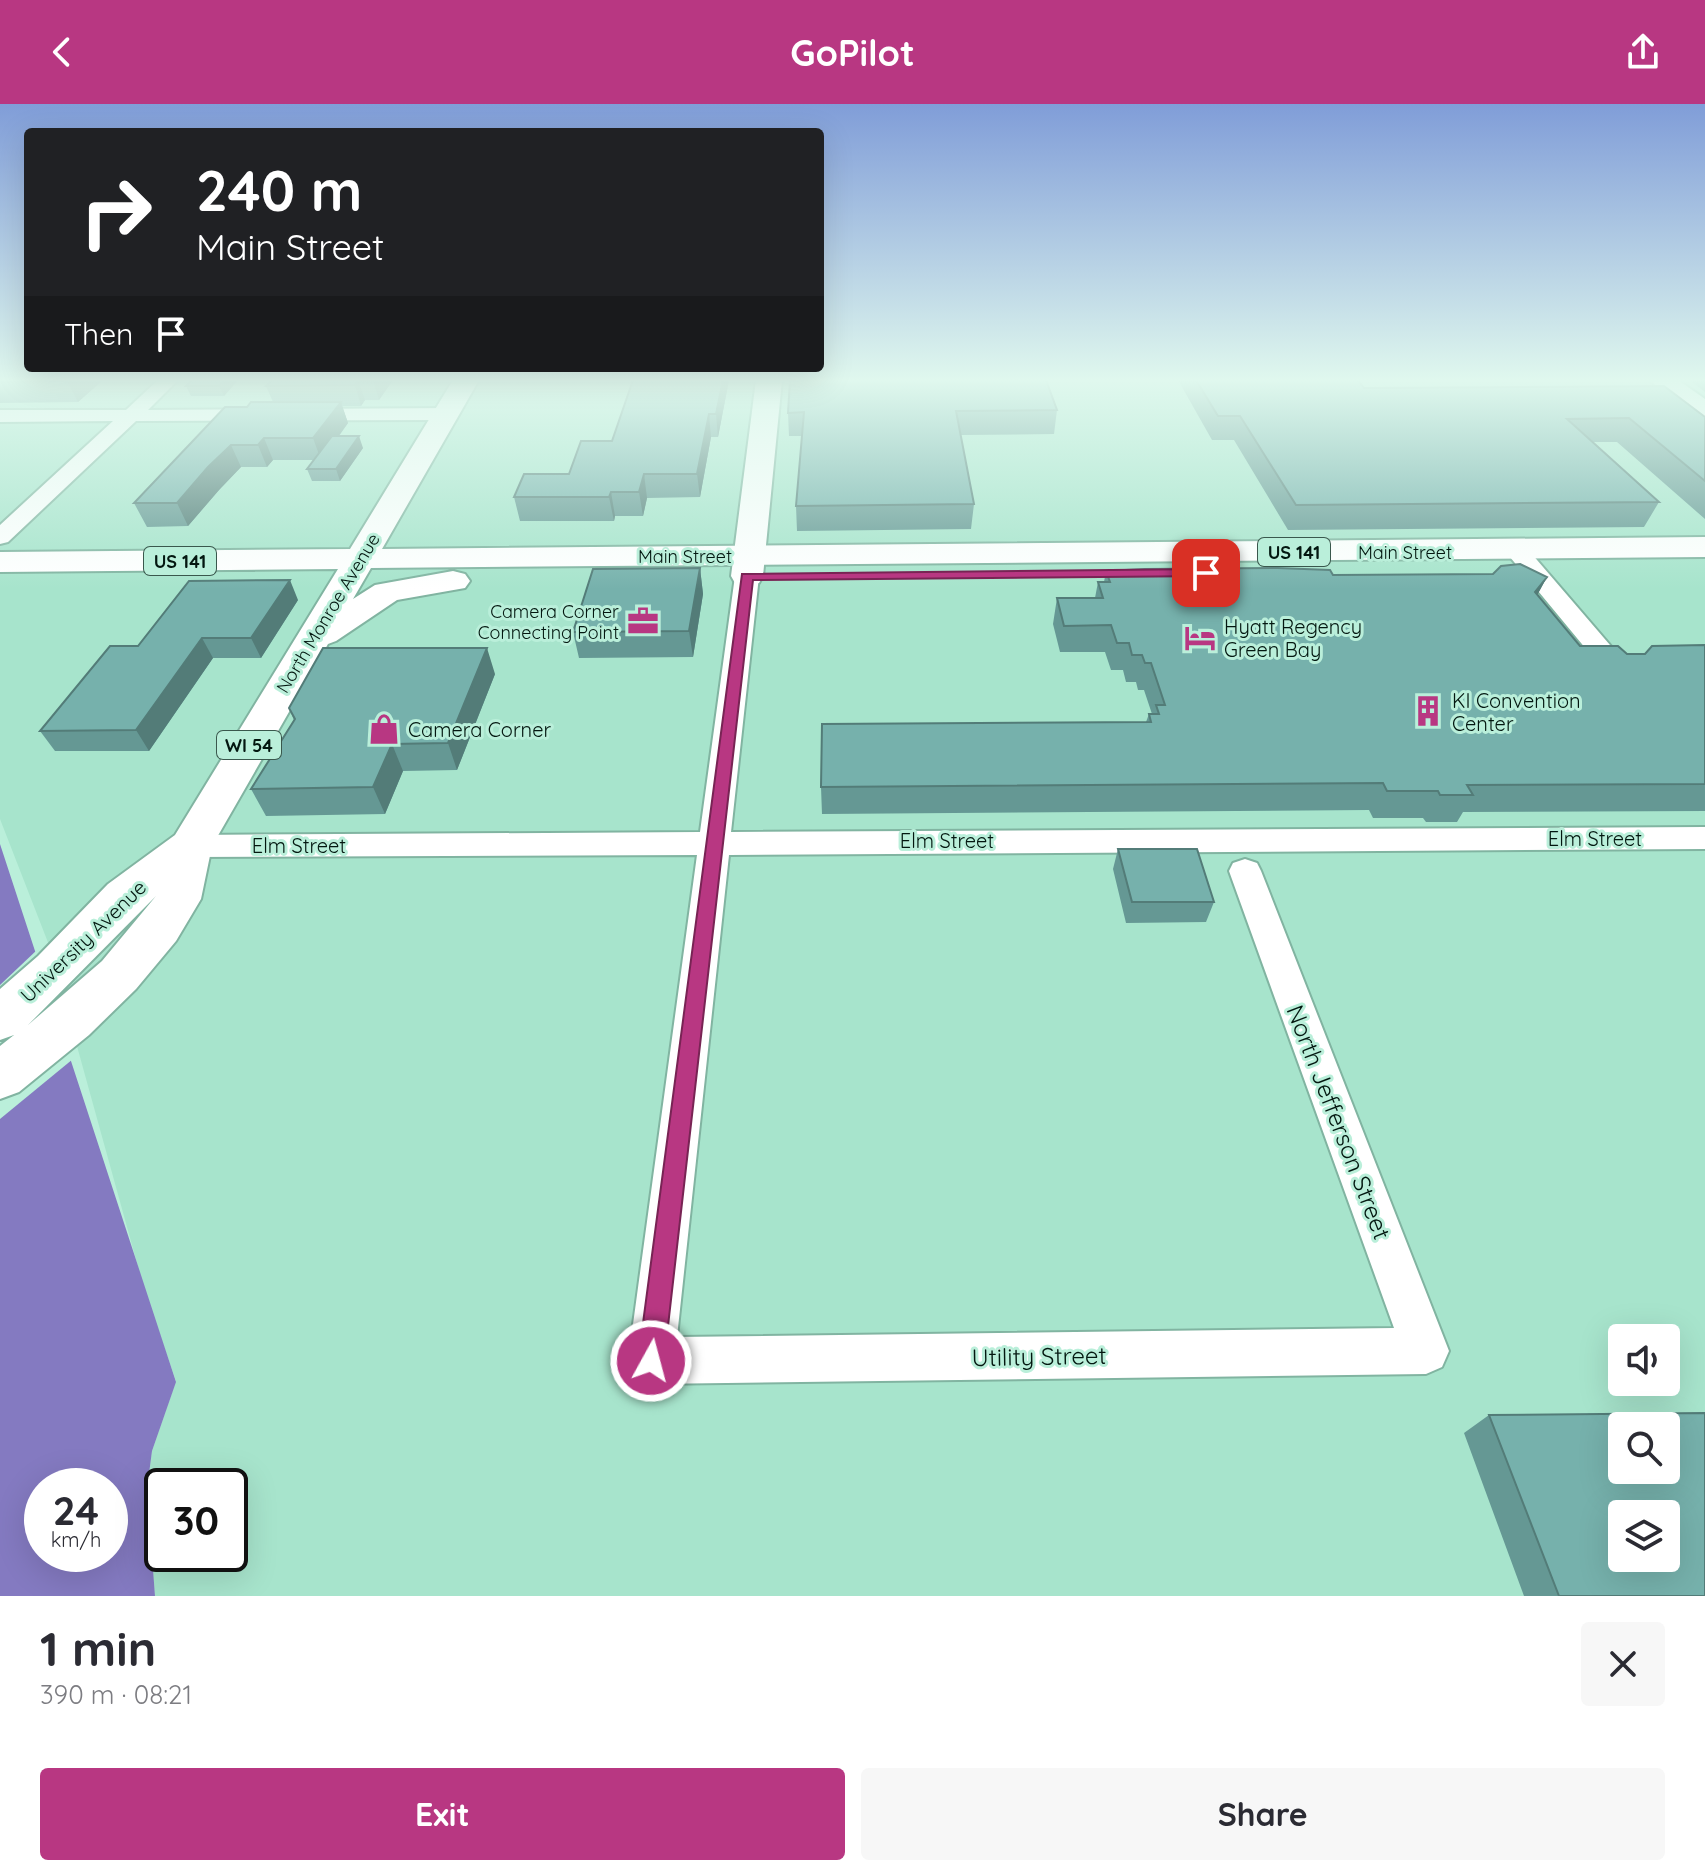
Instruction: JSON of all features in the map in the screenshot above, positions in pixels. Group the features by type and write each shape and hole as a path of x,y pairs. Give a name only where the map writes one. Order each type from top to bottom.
{"main road":[{"name":"North Monroe Avenue","path":"190,846 425,450"},
{"path":"748,566 761,450"},
{"name":"Main Street","path":"1525,561 1705,547"},
{"name":"Main Street","path":"0,562 354,569 1525,561 1705,571"},
{"name":"Main Street","path":"0,582 354,569 467,579 748,566"},
{"path":"309,645 363,605 387,592 467,579"},
{"name":"University Avenue","path":"0,1019 55,970 124,896 190,846"},
{"name":"University Avenue","path":"0,1076 69,1021 143,946 176,903 190,846"}],"street":[{"path":"0,537 94,450"},
{"path":"1525,561 1619,672"},
{"path":"714,842 748,566"},
{"name":"Elm Street","path":"190,846 1705,838"},
{"name":"Utility Street","path":"714,842 651,1361 1426,1351"},
{"name":"North Jefferson Street","path":"1249,882 1426,1351"}],"shaded area":[{"path":"0,450 1705,450 1705,1596 155,1596 153,1572 248,1572 248,1468 150,1468 152,1451 176,1381 145,1292 49,945 0,819"},
{"path":"0,844 176,1382 152,1451 150,1468 144,1468 144,1572 153,1572 155,1596 0,1596"}],"pier":[{"path":"38,949 73,1059 0,1119 0,985"}],"building":[{"path":"185,450 226,450 177,503 134,503"},
{"path":"322,450 350,450 336,469 307,469"},
{"path":"578,450 702,450 697,474 644,474 639,492 611,492 609,497 514,497 524,474 569,474"},
{"path":"801,450 963,450 974,504 796,506"},
{"path":"1261,450 1601,450 1659,502 1296,505"},
{"path":"1667,450 1705,450 1705,481"},
{"path":"1520,564 1547,577 1535,592 1580,646 1618,646 1627,654 1645,654 1652,646 1705,645 1705,784 1467,785 1473,795 1387,791 1383,783 821,787 822,724 1151,722 1149,714 1159,714 1156,705 1165,705 1151,663 1145,663 1142,655 1132,655 1129,643 1117,643 1111,625 1064,626 1057,598 1103,598 1098,582 1110,582 1106,571 1278,568 1330,570 1333,575 1493,574 1501,566"},
{"path":"700,568 689,631 573,632 593,569"},
{"path":"290,580 251,638 202,638 136,730 40,731 110,646 138,646 189,581"},
{"path":"323,648 487,648 448,743 392,744 373,787 251,789 295,719 289,708"},
{"path":"1118,849 1197,849 1214,902 1132,902"},
{"path":"1680,1413 1705,1413 1705,1596 1559,1596 1489,1415 1608,1414 1608,1484 1680,1484"}],"place":[{"name":"Camera Corner Connecting Point","path":"643,621"},
{"name":"Hyatt Regency Green Bay","path":"1200,638"},
{"name":"KI Convention Center","path":"1428,711"},
{"name":"Camera Corner","path":"384,729"}],"route":[{"path":"651,1361 747,576 1206,573"}]}
